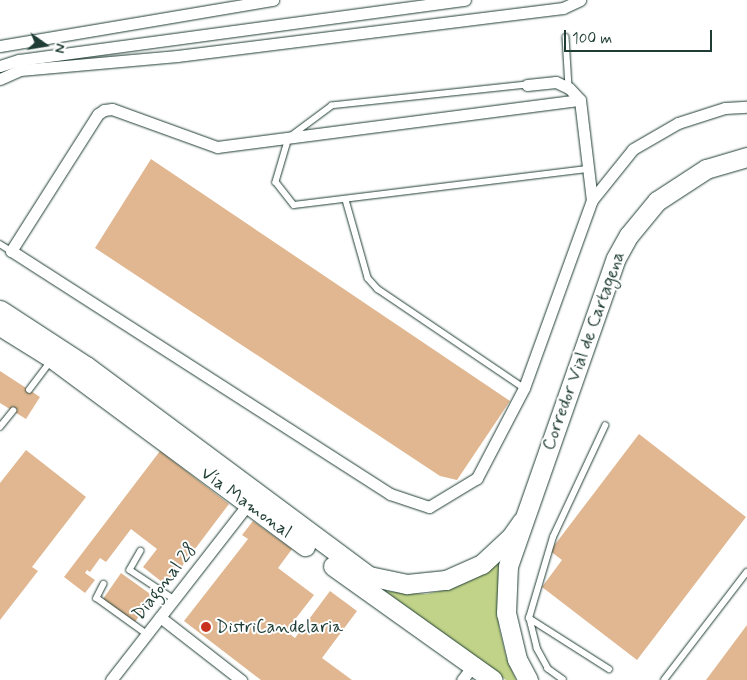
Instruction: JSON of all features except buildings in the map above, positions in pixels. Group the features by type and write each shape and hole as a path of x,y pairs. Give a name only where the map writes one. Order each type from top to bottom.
{"main road":[{"name":"Corredor Vial de Cartagena","path":"528,680 517,659 506,613 508,566 606,282 629,236 657,201 686,179 724,162 747,157"},
{"name":"Vía Mamonal","path":"0,310 86,366 369,576"},
{"name":"Vía Mamonal","path":"0,326 53,359 247,504 467,673 493,680"},
{"name":"Corredor Vial de Cartagena","path":"369,576 407,584 446,580 482,564 511,537 522,521"}],"street":[{"path":"0,46 273,0"},
{"path":"0,66 19,60 465,0"},
{"path":"0,79 20,70 177,56 563,8 580,0"},
{"path":"526,85 556,82 569,88 580,100 592,200"},
{"path":"580,100 289,138 210,146 112,109 104,110 98,114 11,251 390,494 429,507 477,478 524,388 592,200 633,149 678,123 725,108 747,107"},
{"name":"Diagonal 28","path":"111,680 247,504"},
{"path":"160,618 241,680"}],"lane":[{"path":"566,37 569,88"},
{"path":"526,85 332,106 289,138 276,182 294,205 589,169"},
{"path":"346,200 368,278 378,289 524,388"},
{"path":"0,244 11,251"},
{"path":"29,390 53,359"},
{"path":"0,427 13,411"},
{"path":"563,680 548,669 536,649 529,618 553,537 605,426"},
{"path":"141,551 130,570 174,599"},
{"path":"664,680 747,572"},
{"path":"104,584 97,598 147,634"},
{"path":"529,618 609,669"}],"green space":[{"path":"506,552 499,605 499,627 506,656 516,680 506,680 385,591 426,594 450,589 478,577"}],"place":[{"name":"DistriCandelaria","path":"206,627"}]}
